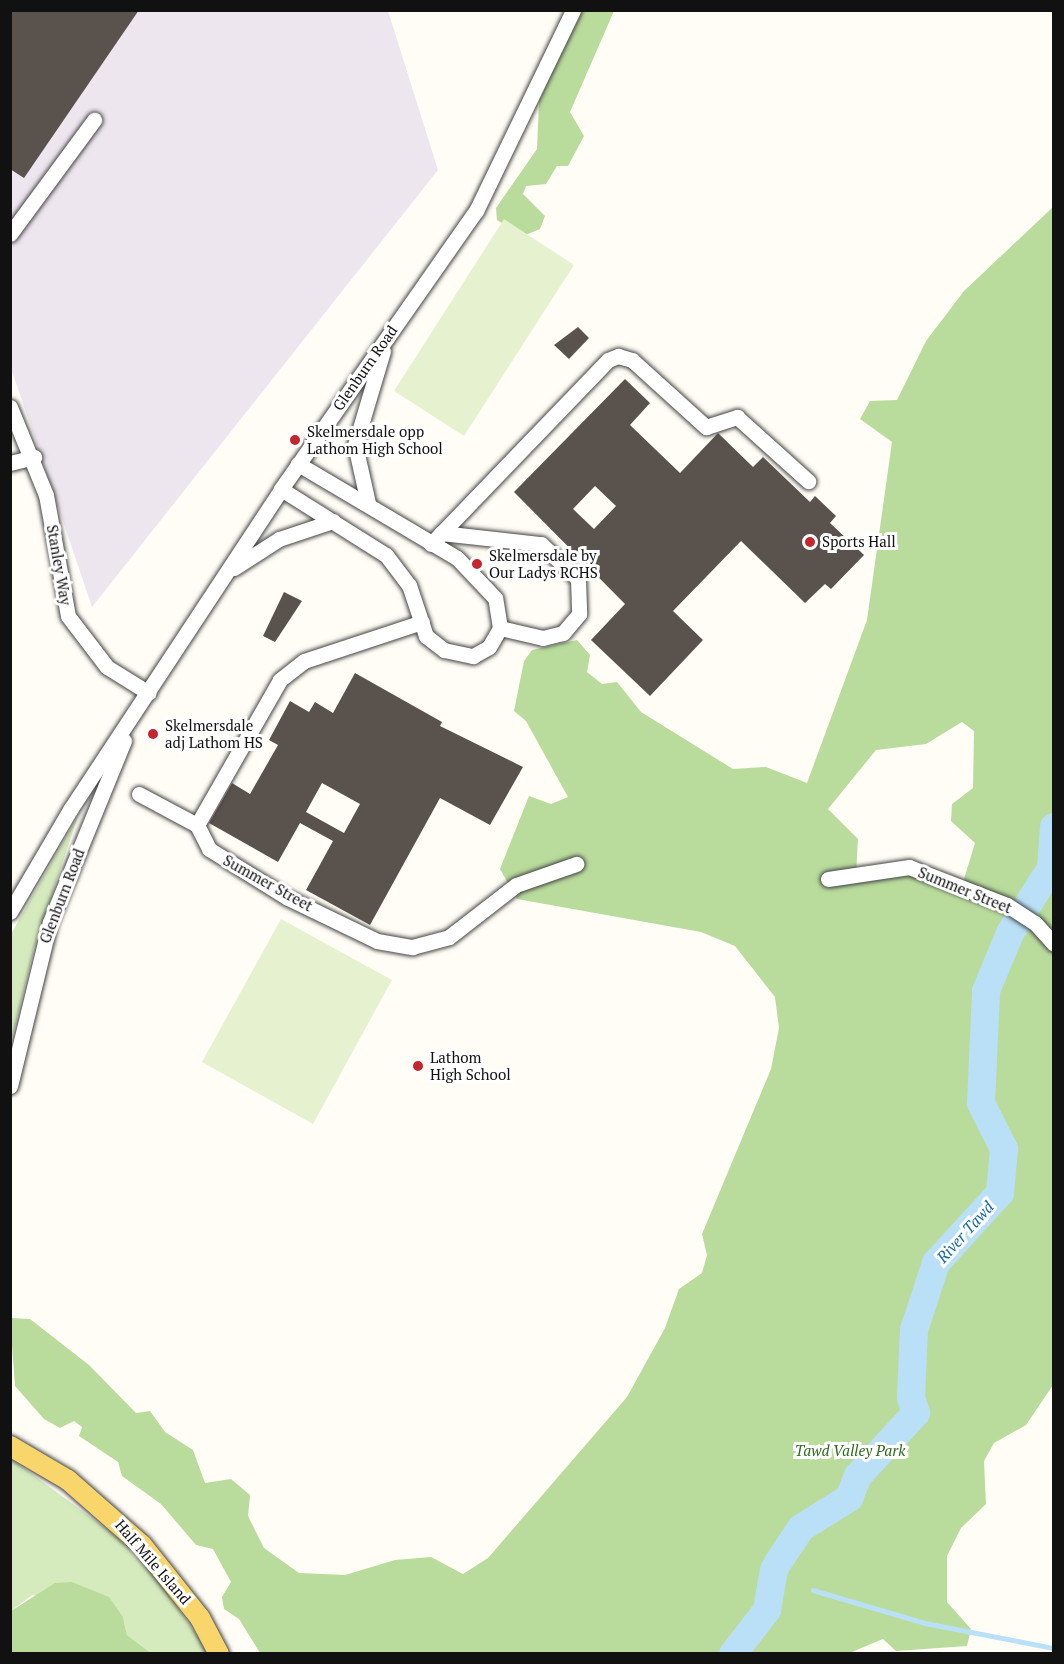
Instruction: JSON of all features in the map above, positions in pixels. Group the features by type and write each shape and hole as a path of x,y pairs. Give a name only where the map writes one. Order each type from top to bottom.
{"main road":[{"name":"Half Mile Island","path":"17,1450 68,1480 142,1545 200,1618 219,1653"}],"street":[{"name":"Glenburn Road","path":"10,912 135,713 281,489 476,211 573,10"},
{"path":"10,234 93,120"},
{"path":"368,503 355,445 387,337"},
{"path":"436,538 608,360 618,356 632,360 706,427 737,417 808,481"},
{"name":"Stanley Way","path":"10,407 34,457 68,616 107,667 149,693"},
{"path":"10,463 34,457"},
{"path":"281,489 333,521 399,569 426,636 444,650 473,656 489,647 500,628 495,598 436,538 298,464"},
{"path":"224,576 279,539 333,521"},
{"path":"436,538 541,544 578,579 579,614 563,633 543,638 500,628"},
{"path":"139,794 197,825 280,680 303,661 422,622"},
{"name":"Glenburn Road","path":"10,1086 50,922 135,713"},
{"name":"Summer Street","path":"197,825 209,849 242,872 377,941 412,947 449,937 516,885 576,864"},
{"name":"Summer Street","path":"828,879 909,867 1007,905 1035,923 1053,944"},
{"path":"10,1437 17,1450"}],"shaded area":[{"path":"10,11 388,11 438,170 92,607 11,368"}],"green space":[{"path":"580,11 614,11 570,112 584,136 568,166 557,166 546,184 526,186 523,194 545,216 540,229 523,236 497,220 496,208 537,149 539,101"},
{"name":"Tawd Valley Park","path":"1053,207 1053,1385 1026,1425 994,1443 984,1461 986,1504 961,1528 947,1556 947,1602 971,1629 967,1646 896,1651 883,1639 847,1654 260,1653 239,1619 224,1609 222,1597 231,1582 213,1549 196,1545 161,1504 122,1476 118,1462 79,1436 82,1427 74,1421 60,1428 44,1419 15,1386 10,1318 30,1319 89,1365 136,1413 150,1411 165,1432 193,1450 205,1483 231,1479 250,1495 248,1516 264,1548 299,1573 345,1575 395,1560 431,1557 463,1574 488,1558 627,1397 665,1328 679,1289 702,1273 707,1255 702,1234 771,1069 779,1028 775,997 735,946 701,932 517,899 500,869 529,796 551,804 568,797 526,721 514,711 524,661 532,650 577,640 590,655 587,672 602,684 617,682 641,712 733,769 766,767 807,783 867,620 892,442 860,419 870,401 897,400 926,341 964,291","holes":["962,722 974,731 973,788 952,804 951,821 975,843 960,892 903,872 856,876 858,839 828,809 876,750 926,744"]},
{"path":"504,219 574,265 464,436 394,391"},
{"path":"78,816 34,948 11,1044 11,934"},
{"path":"281,919 392,980 313,1124 202,1062"},
{"path":"10,1458 115,1535 158,1579 209,1653 151,1653 127,1635 123,1617 32,1595 11,1611"},
{"path":"72,1582 109,1597 123,1617 127,1635 151,1653 11,1653 11,1611 55,1583"}],"building":[{"path":"10,10 139,10 24,178 10,169"},
{"path":"578,327 589,338 569,359 554,345"},
{"path":"625,379 650,403 630,425 680,473 718,433 753,467 763,457 810,502 815,496 836,516 830,523 864,555 831,589 825,584 805,603 741,541 673,611 703,640 650,696 591,640 625,604 514,492","holes":["595,486 616,506 594,529 573,509"]},
{"path":"284,592 302,601 275,642 263,636"},
{"path":"355,673 442,722 440,726 523,767 490,825 440,798 370,925 306,890 333,841 300,823 278,862 209,823 232,783 250,794 278,745 269,740 290,701 309,712 315,702 333,713","holes":["322,783 360,804 344,833 306,812"]}],"waterway":[{"name":"River Tawd","path":"777,1564 801,1528 849,1498 858,1476 916,1413 911,1398 914,1330 936,1263 1000,1193 1004,1149 981,1103 986,991 1010,933 1051,868 1054,827"},
{"name":"River Tawd","path":"733,1654 767,1610 774,1570"},
{"path":"813,1590 925,1623 1054,1648"}],"place":[{"name":"Skelmersdale opp Lathom High School","path":"295,440"},
{"name":"Sports Hall","path":"810,542"},
{"name":"Skelmersdale by Our Ladys RCHS","path":"477,564"},
{"name":"Skelmersdale adj Lathom HS","path":"153,734"},
{"name":"Lathom High School","path":"418,1066"}]}
